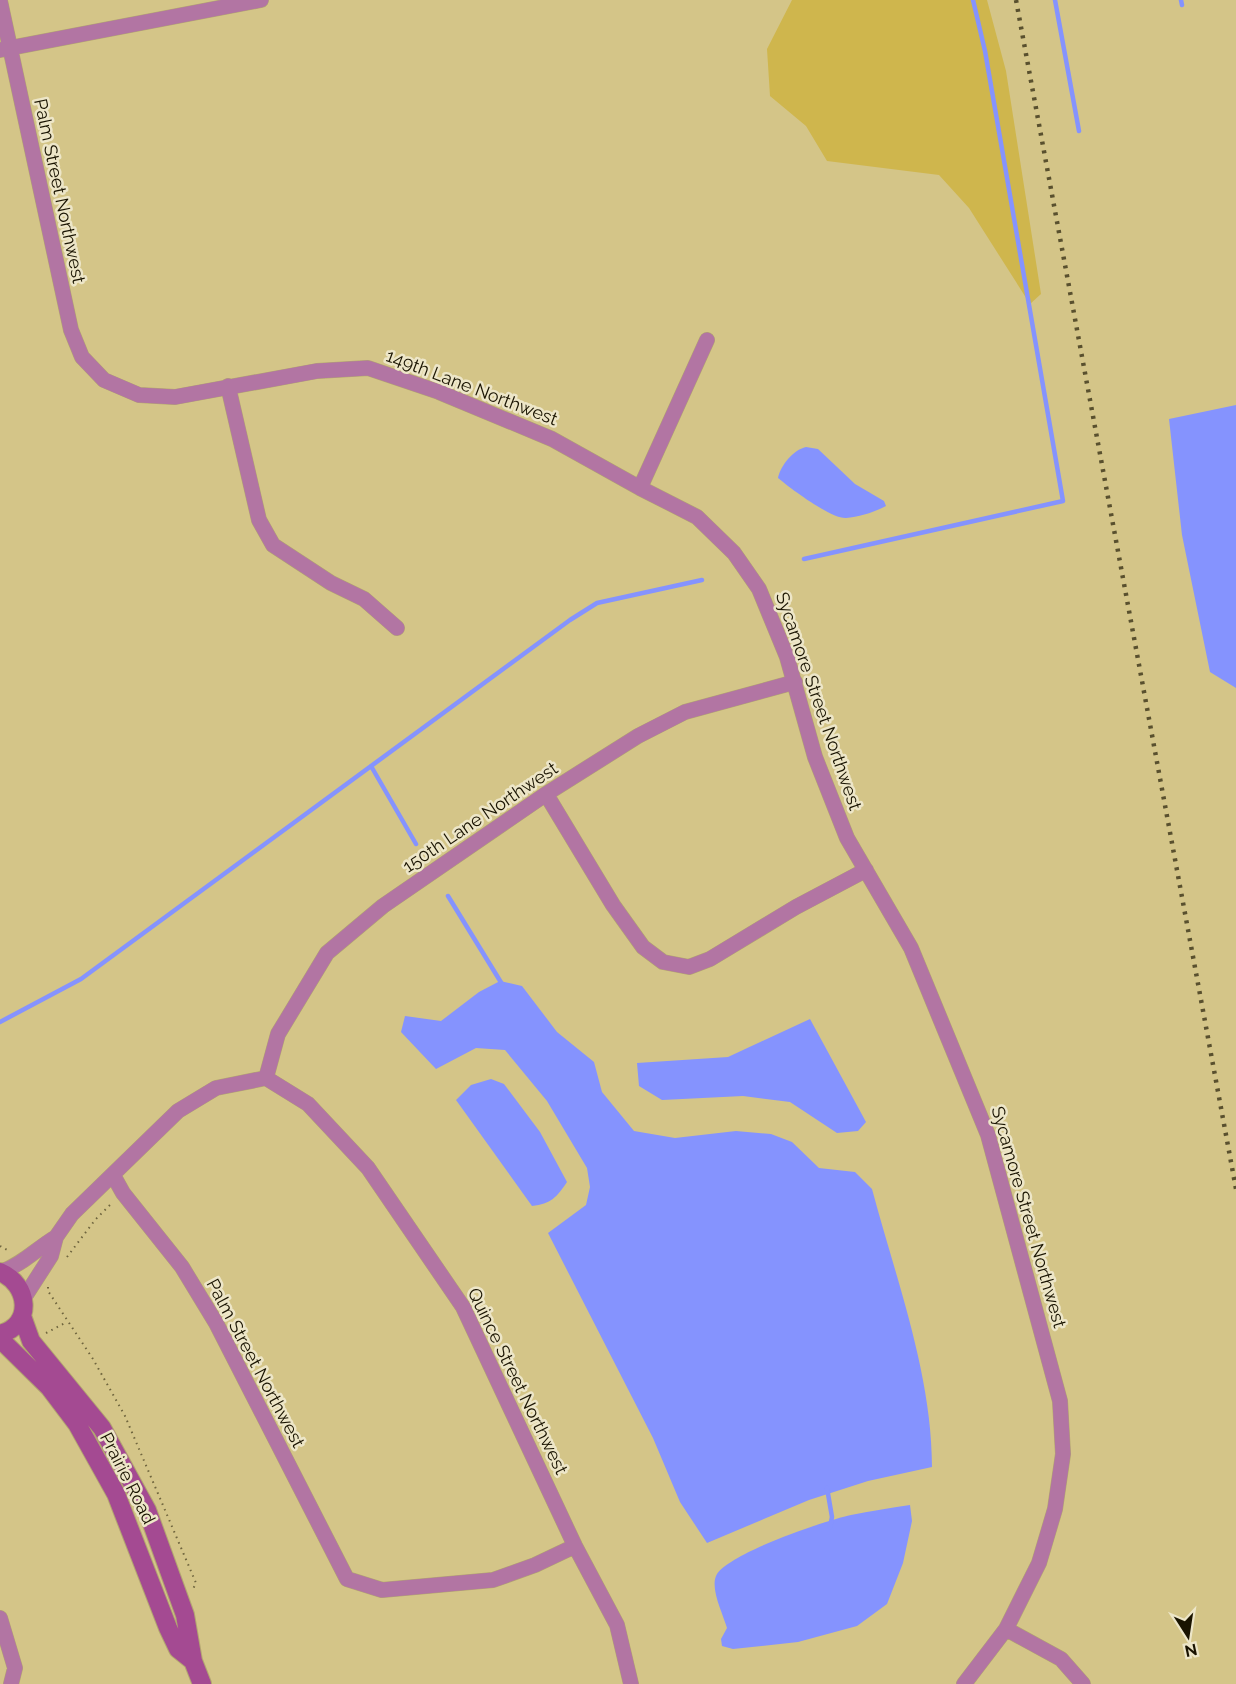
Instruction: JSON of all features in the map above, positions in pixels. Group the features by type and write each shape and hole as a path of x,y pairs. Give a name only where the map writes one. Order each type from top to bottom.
{"street":[{"path":"5,49 261,0"},
{"name":"Palm Street Northwest","path":"0,1 5,49 71,330 82,357 104,380"},
{"path":"639,488 706,340"},
{"name":"149th Lane Northwest","path":"104,380 139,394 175,397 318,371 368,368 504,417 552,439 639,488"},
{"path":"228,386 259,520 273,545 331,583 364,599 397,628"},
{"name":"Sycamore Street Northwest","path":"639,488 698,517 734,553 759,589 795,682 815,758 847,838 911,948 988,1135 1060,1401 1063,1454 1055,1509 1039,1563 1006,1629 964,1684"},
{"name":"150th Lane Northwest","path":"266,1078 278,1034 327,953 383,906 546,794 638,736 685,712 795,682"},
{"path":"546,794 613,905 643,947 663,962 689,967 710,959 796,907 866,870"},
{"path":"0,1334 11,1329 51,1256 56,1237 72,1214 178,1111 216,1088 266,1078"},
{"name":"Quince Street Northwest","path":"266,1078 308,1104 368,1168 463,1307 575,1546 616,1625 631,1684"},
{"name":"Palm Street Northwest","path":"113,1175 123,1193 182,1267 216,1323 347,1579 382,1590 493,1580 535,1565 575,1546"},
{"path":"0,1272 27,1261 41,1246 56,1237"},
{"name":"Prairie Road","path":"0,1272 16,1282 31,1341 102,1428 147,1510 185,1615 191,1637 193,1661 202,1684"},
{"name":"Prairie Road","path":"0,1339 49,1388 77,1424 116,1494 178,1649 193,1661"},
{"path":"0,1618 15,1668 10,1684"},
{"path":"1006,1629 1061,1659 1083,1684"}],"path":[{"path":"63,1263 95,1220 123,1193"},
{"path":"0,1246 7,1251 19,1250"}],"shaded area":[{"path":"792,0 987,0 1006,71 1041,294 1030,304 969,208 939,175 827,161 806,126 770,96 767,49"}],"water":[{"path":"1236,405 1236,688 1210,672 1182,535 1169,419"},
{"path":"806,447 818,449 855,484 884,501 886,506 861,515 839,517 792,489 778,478 785,463 792,455"},
{"path":"500,981 522,986 557,1032 594,1062 602,1092 634,1131 675,1138 736,1131 771,1134 792,1142 819,1168 855,1172 872,1189 902,1292 919,1362 926,1397 932,1467 868,1481 809,1500 707,1543 680,1502 653,1438 548,1233 586,1205 590,1187 587,1168 547,1101 505,1050 476,1048 436,1069 401,1032 405,1016 441,1021 479,992"},
{"path":"810,1019 866,1122 858,1131 837,1133 790,1102 743,1096 662,1100 639,1086 637,1063 728,1057"},
{"path":"491,1079 504,1084 540,1132 567,1182 557,1196 549,1201 532,1206 456,1100 471,1085"},
{"path":"910,1505 912,1521 903,1563 887,1604 857,1626 798,1642 733,1649 722,1646 721,1639 727,1628 718,1601 715,1579 726,1565 759,1547 821,1524 851,1515"}],"waterway":[{"path":"804,559 1063,501 985,51 973,0"},
{"path":"1055,0 1079,131"},
{"path":"1181,0 1182,5"},
{"path":"0,1022 81,979 570,620 597,603 702,580"},
{"path":"371,766 416,844"},
{"path":"448,896 502,984"},
{"path":"827,1488 832,1517 830,1527"}],"railway":[{"path":"1016,0 1236,1189"}]}
